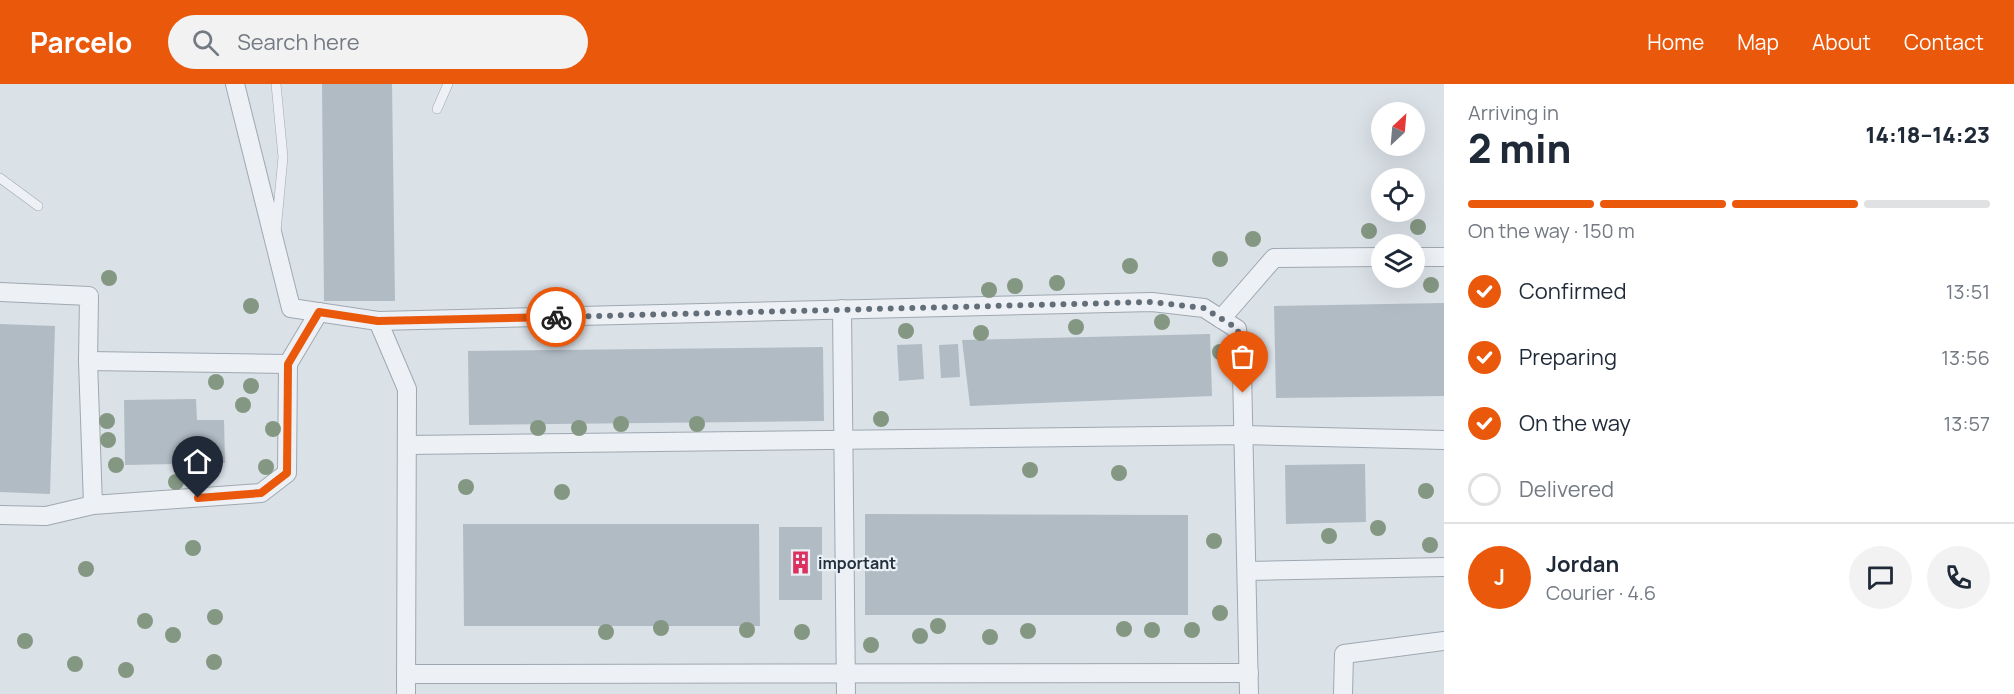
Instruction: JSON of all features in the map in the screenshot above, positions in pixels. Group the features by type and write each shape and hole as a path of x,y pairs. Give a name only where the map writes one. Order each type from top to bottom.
{"street":[{"path":"235,84 291,308 378,321 1152,302 1204,308 1238,329 1244,435 1249,694"},
{"path":"1221,319 1274,258 1371,257"},
{"path":"1425,257 1444,257"},
{"path":"0,292 89,296 88,361 93,505"},
{"path":"842,309 846,694"},
{"path":"0,515 46,516 93,505 261,493 287,473 288,364 319,312"},
{"path":"378,321 407,390 406,694"},
{"path":"88,361 288,364"},
{"path":"407,445 1244,435 1444,440"},
{"path":"1246,571 1444,567"},
{"path":"1343,694 1344,654 1444,641"},
{"path":"406,674 1249,673"}],"lane":[{"path":"275,240 283,157 276,84"},
{"path":"437,109 448,84"},
{"path":"0,178 38,206"}],"building":[{"path":"322,84 392,84 395,301 324,301"},
{"path":"1444,303 1444,396 1276,398 1274,306"},
{"path":"0,324 55,326 50,494 0,492"},
{"path":"1210,334 1212,396 970,406 962,340"},
{"path":"922,344 924,379 899,381 897,345"},
{"path":"958,344 960,377 941,378 939,345"},
{"path":"823,347 824,421 469,425 468,351"},
{"path":"196,399 197,420 224,420 225,463 125,465 124,400"},
{"path":"1365,464 1366,522 1286,524 1285,465"},
{"path":"865,514 1188,515 1188,615 865,615"},
{"path":"463,524 759,524 760,626 464,626"},
{"name":"important","path":"779,527 822,527 822,600 779,600"}],"way so far":[{"path":"556,317 1152,302 1204,308 1238,329 1243,393"}],"place":[{"name":"important","path":"800,563"}],"route":[{"path":"198,498 261,493 287,473 288,364 319,312 378,321 556,317"}]}
